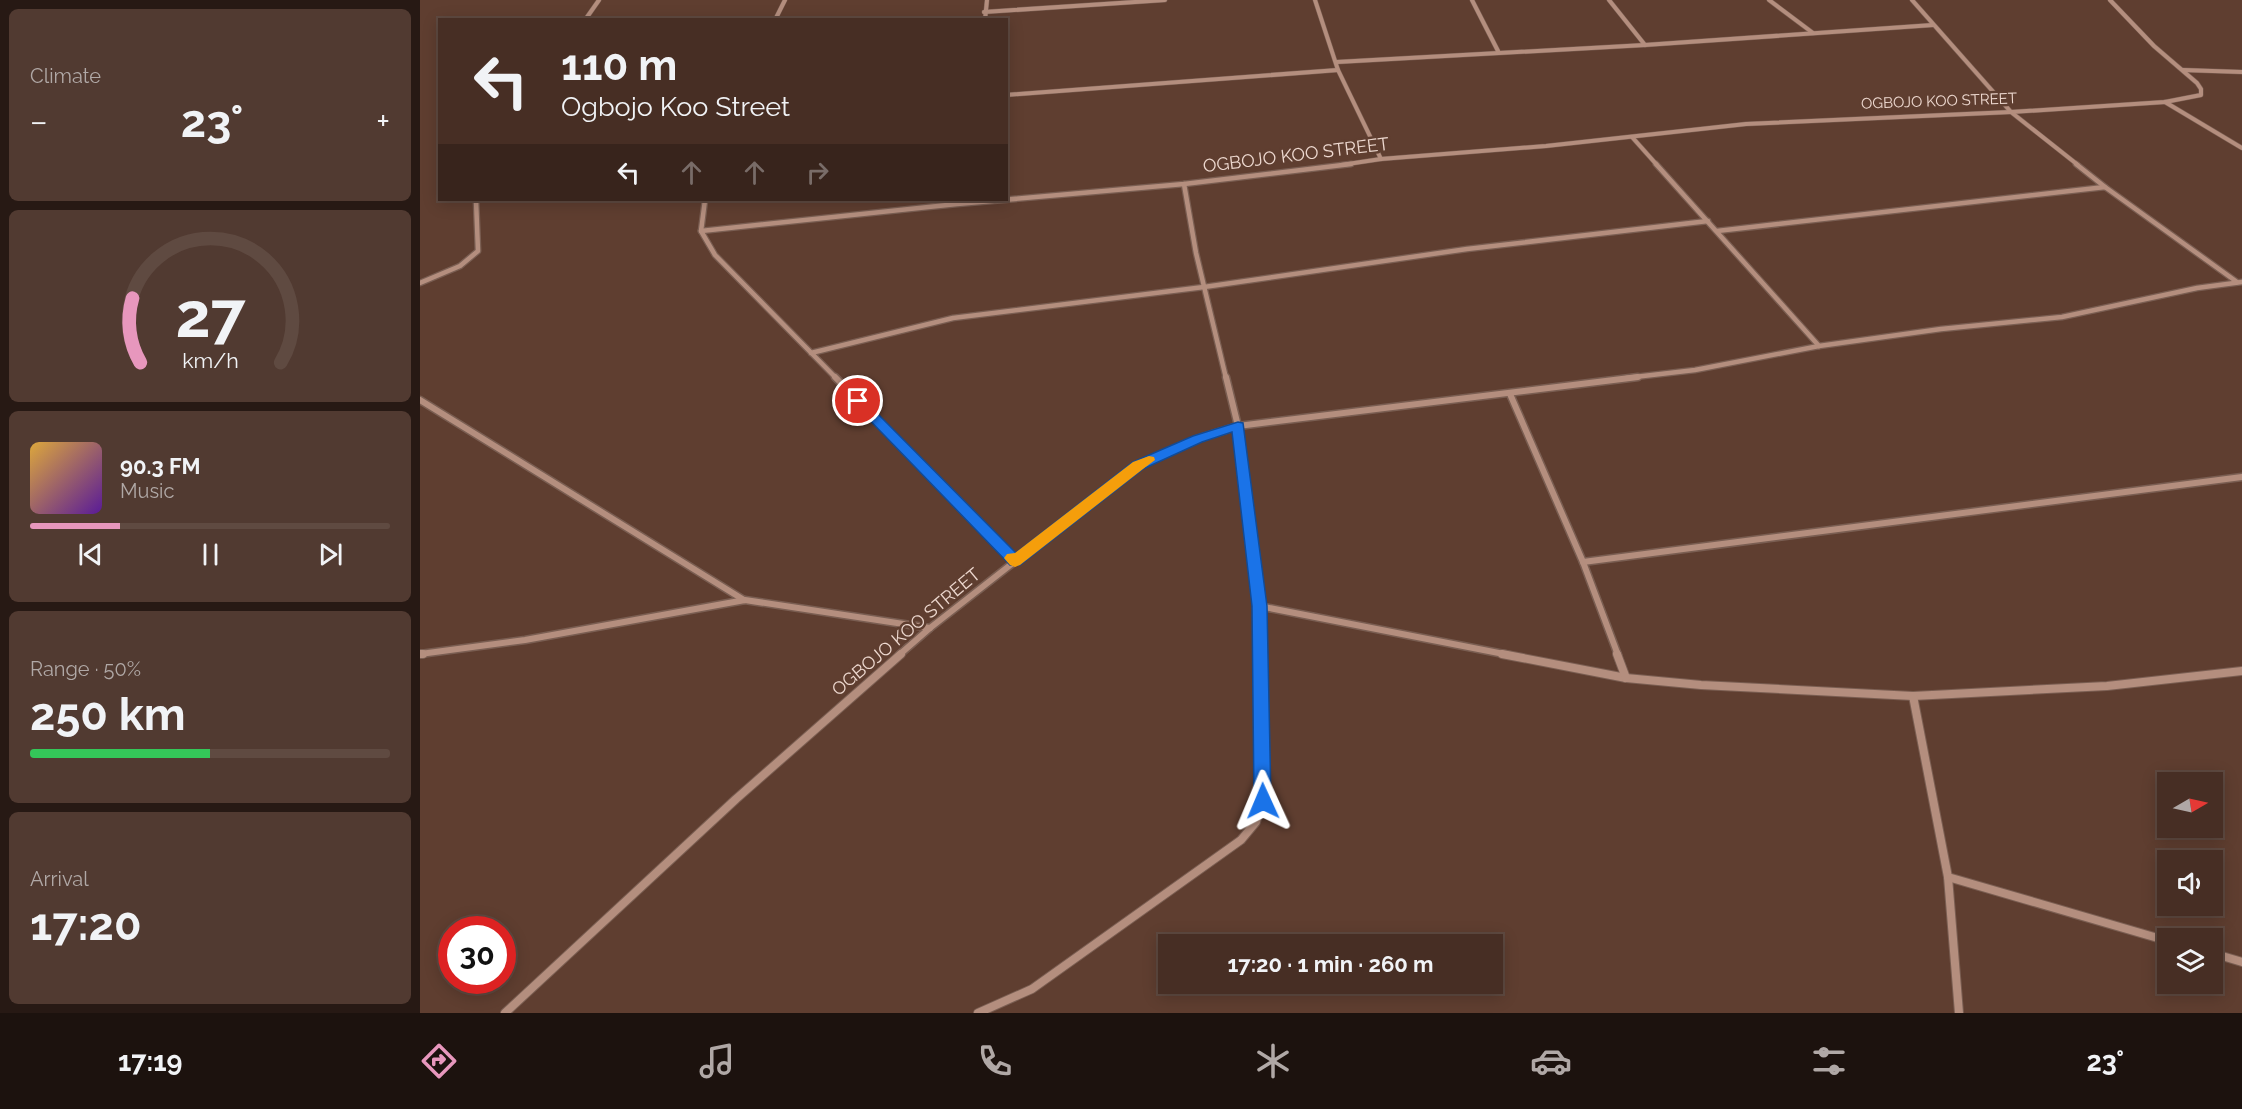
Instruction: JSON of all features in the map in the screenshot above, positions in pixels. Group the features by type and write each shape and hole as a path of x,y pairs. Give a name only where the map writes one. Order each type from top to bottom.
{"street":[{"path":"586,18 599,0"},
{"path":"776,18 784,0"},
{"path":"985,18 987,0"},
{"path":"984,12 1165,0"},
{"path":"1316,0 1338,70 1381,159"},
{"path":"1472,0 1498,51"},
{"path":"1609,0 1645,45"},
{"path":"1769,0 1813,34"},
{"path":"1912,0 2011,112 2105,187 2240,282"},
{"name":"OGBOJO KOO STREET","path":"505,1013 736,799 930,628 1138,465 1197,439 1238,426 1204,287 1184,184 1311,170 1381,159 1546,146 1746,124 2011,112 2165,102 2201,95 2201,89 2197,83 2154,46 2110,0"},
{"path":"1337,62 1498,51 1645,45 1933,25"},
{"path":"1008,95 1338,70"},
{"path":"2183,70 2242,72"},
{"path":"2165,102 2242,148"},
{"path":"1632,137 1819,346"},
{"path":"1008,198 1184,184"},
{"path":"1717,231 2105,187"},
{"path":"420,283 462,264 478,251 476,201"},
{"path":"705,201 701,231 715,255 1015,561"},
{"path":"701,231 957,202"},
{"path":"811,353 953,318 1204,287 1467,249 1707,221"},
{"path":"978,1013 1032,989 1241,840 1256,822 1263,801 1259,606 1238,426 1695,370 1819,346 1941,329 2062,317 2197,288 2240,282"},
{"path":"1510,394 1583,562 1626,678"},
{"path":"420,400 745,600"},
{"path":"1583,562 2242,477"},
{"path":"420,654 525,640 745,600 930,628"},
{"path":"1259,606 1626,678 1701,685 1913,696 2107,686 2242,672"},
{"path":"1913,696 1948,877 1959,1013"},
{"path":"1948,877 2157,938"},
{"path":"2223,956 2242,962"}],"slow traffic":[{"path":"1012,558 1015,561 1138,465 1149,460"}],"route":[{"path":"858,401 1015,561 1138,465 1197,439 1238,426 1259,606 1263,801"}]}
